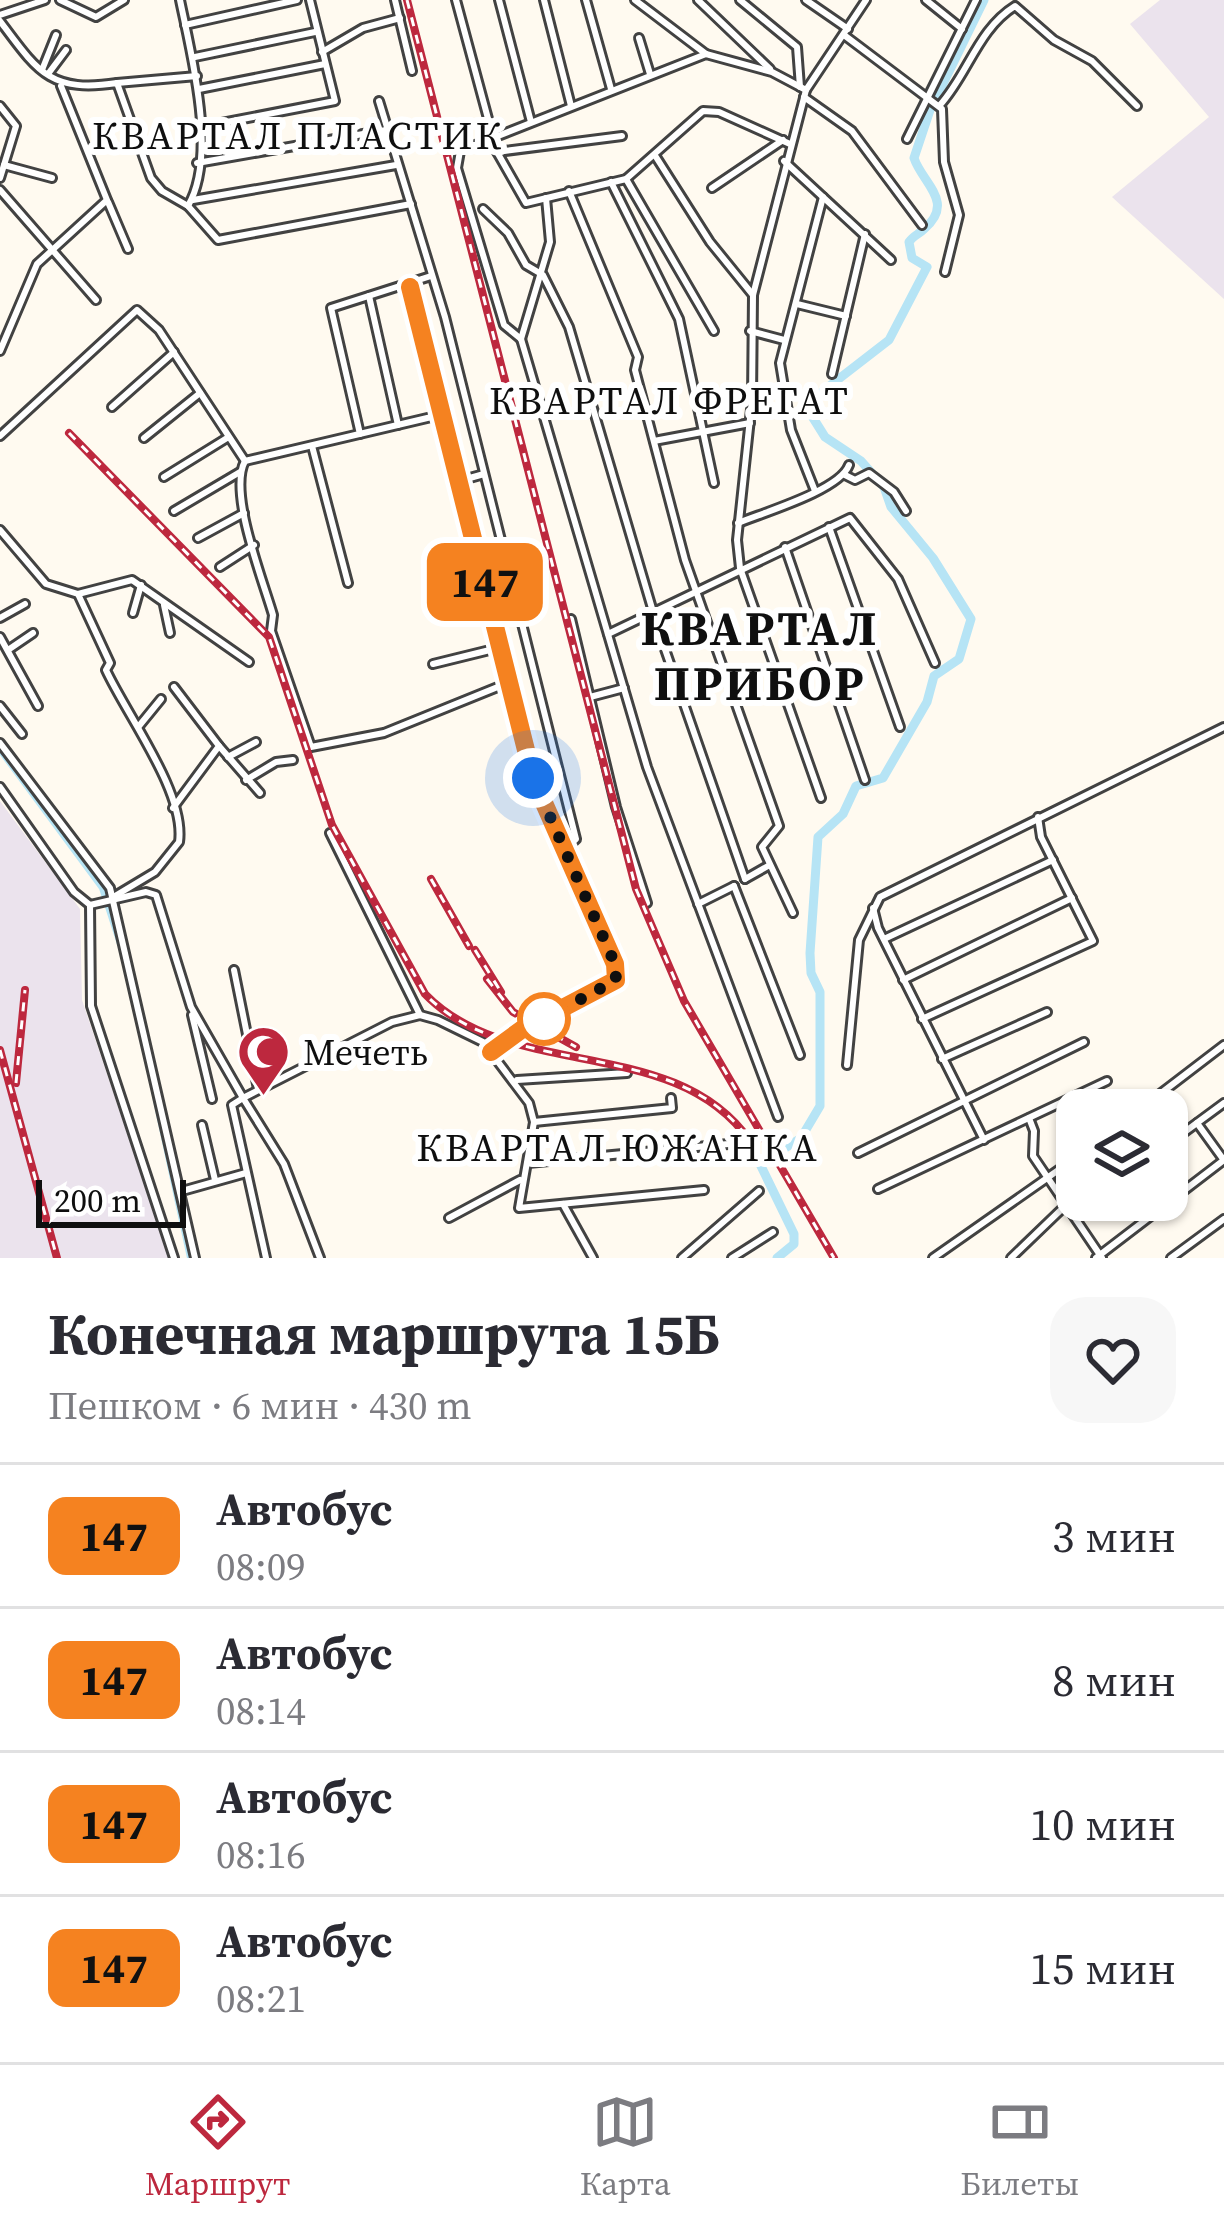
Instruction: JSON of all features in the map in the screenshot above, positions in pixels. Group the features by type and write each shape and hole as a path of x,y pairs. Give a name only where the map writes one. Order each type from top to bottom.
{"street":[{"path":"45,0 0,18 60,83 78,89 197,76"},
{"path":"62,0 96,17 124,0"},
{"path":"180,0 194,57 201,127 190,203 208,232 223,242 411,204"},
{"path":"185,25 297,0"},
{"path":"201,127 335,101 310,0"},
{"path":"395,0 412,71"},
{"path":"456,0 497,152 522,200 626,179 656,158 695,117 711,110 787,142"},
{"path":"499,0 531,122"},
{"path":"544,0 571,106"},
{"path":"586,0 610,89"},
{"path":"635,0 706,54 772,72"},
{"path":"698,0 772,72 853,131 922,225"},
{"path":"740,0 797,47 803,91"},
{"path":"806,0 940,105"},
{"path":"821,798 740,568 738,523 750,422 753,295 787,142 803,91 866,0"},
{"path":"926,0 962,29"},
{"path":"907,139 976,0"},
{"path":"946,272 959,214 944,162 940,105 964,78 970,55 1015,6 1059,43 1092,61 1137,106"},
{"path":"322,52 363,28 400,17"},
{"path":"194,57 315,32"},
{"path":"45,72 56,35"},
{"path":"639,38 650,74"},
{"path":"45,72 66,50"},
{"path":"706,54 455,155 505,326 521,339 624,688 697,904 778,1117"},
{"path":"199,89 326,64"},
{"path":"60,83 128,249"},
{"path":"117,83 151,178 162,191 190,203 396,165"},
{"path":"379,100 431,275 576,839 563,851"},
{"path":"0,106 16,126 0,178"},
{"path":"197,163 386,130"},
{"path":"497,152 622,136"},
{"path":"712,188 787,142"},
{"path":"656,158 710,242 753,295"},
{"path":"784,161 891,260"},
{"path":"4,165 52,178"},
{"path":"626,179 714,331"},
{"path":"611,182 679,319 713,483"},
{"path":"0,190 96,300"},
{"path":"568,190 638,357 635,370 698,591 779,826 761,848 793,913"},
{"path":"815,491 791,430 781,380 784,340 823,196"},
{"path":"521,339 550,242 546,198"},
{"path":"0,351 31,272 107,200"},
{"path":"483,209 508,233 526,265 543,275 569,327 654,613 745,879"},
{"path":"832,374 865,233"},
{"path":"360,434 331,308 410,287 431,275"},
{"path":"410,287 533,778 615,964 616,980 521,1030 491,1052"},
{"path":"369,296 398,425"},
{"path":"796,304 846,316"},
{"path":"0,436 137,310 153,321 245,461"},
{"path":"750,331 784,340"},
{"path":"112,407 174,352"},
{"path":"144,438 200,393"},
{"path":"245,461 440,415"},
{"path":"654,441 750,422"},
{"path":"164,477 227,438"},
{"path":"312,446 347,583"},
{"path":"245,461 240,472 244,513 273,615 271,631 311,747 384,733 510,682"},
{"path":"738,523 815,491 845,475 849,465"},
{"path":"174,512 240,472"},
{"path":"845,475 855,480 869,473 894,492 906,511"},
{"path":"459,481 484,474"},
{"path":"198,538 244,513"},
{"path":"608,634 850,518 898,579 935,663"},
{"path":"829,526 900,727"},
{"path":"0,530 46,584 78,594 124,579 141,585 249,662"},
{"path":"220,567 254,544"},
{"path":"784,548 865,779"},
{"path":"133,613 141,585"},
{"path":"78,594 110,663 106,670 139,725 173,808 179,842 155,872 112,898"},
{"path":"163,601 170,633"},
{"path":"0,618 25,604"},
{"path":"571,619 647,904"},
{"path":"8,650 32,633"},
{"path":"0,637 38,706"},
{"path":"433,664 502,647"},
{"path":"174,687 260,793"},
{"path":"590,697 624,688"},
{"path":"139,725 161,699"},
{"path":"0,706 22,734"},
{"path":"847,1065 856,964 873,904 1224,727"},
{"path":"228,757 256,742"},
{"path":"0,743 112,898 195,1258"},
{"path":"173,808 219,746"},
{"path":"246,780 276,761 292,760"},
{"path":"0,788 74,892 90,905"},
{"path":"922,1019 1093,941 1053,860 1038,817"},
{"path":"330,833 420,1015"},
{"path":"884,939 1053,860"},
{"path":"697,904 768,866"},
{"path":"734,886 800,1055"},
{"path":"90,905 146,892 163,903 172,955 191,1007 212,1099"},
{"path":"904,980 1072,898"},
{"path":"873,904 884,939 984,1140"},
{"path":"90,905 91,1006 174,1258"},
{"path":"234,970 257,1089"},
{"path":"191,1007 284,1164 320,1258"},
{"path":"942,1059 1047,1012"},
{"path":"266,1258 232,1105 392,1022 420,1015 483,1042 515,1080 534,1122 520,1180 519,1208 704,1190"},
{"path":"858,1153 1084,1042"},
{"path":"1166,1089 1224,1045"},
{"path":"515,1080 627,1073"},
{"path":"878,1189 1107,1081"},
{"path":"534,1122 672,1108 671,1098"},
{"path":"1188,1130 1224,1103"},
{"path":"1029,1118 1034,1131 1033,1156 1056,1191"},
{"path":"1076,1221 1099,1257 1224,1160 1196,1124"},
{"path":"202,1126 215,1182"},
{"path":"528,1162 739,1143"},
{"path":"182,1192 246,1173"},
{"path":"933,1258 1056,1173"},
{"path":"449,1218 520,1180"},
{"path":"682,1258 759,1191"},
{"path":"563,1204 593,1258"},
{"path":"1011,1258 1056,1215"},
{"path":"1171,1258 1224,1219"},
{"path":"732,1258 773,1232"}],"shaded area":[{"path":"1160,0 1224,0 1224,299 1112,197 1209,117 1130,24"},
{"path":"0,801 80,909 82,1000 169,1258 0,1258"}],"waterway":[{"path":"937,96 984,0"},
{"path":"777,1258 794,1244 794,1234 760,1164 801,1138 820,1106 820,992 811,973 810,953 818,837 843,814 856,786 883,778 927,702 934,676 959,659 971,619 933,558 891,507 884,487 861,461 825,437 805,405 889,340 927,267 912,258 909,242 937,210 934,193 914,158 932,104"},
{"path":"0,750 102,888 120,944"},
{"path":"154,1091 190,1258"}],"railway":[{"path":"407,0 636,889 684,1001 834,1258"},
{"path":"69,433 269,637 332,825 425,994 461,1021 502,1039 637,1070 680,1085 718,1107 750,1141"},
{"path":"431,879 469,946"},
{"path":"475,950 501,992"},
{"path":"487,979 513,1012 576,1047"},
{"path":"16,1083 25,990"},
{"path":"0,1050 57,1258"}],"bus line":[{"name":"147","path":"410,287 533,778 615,964 616,980 521,1030 491,1052"}],"place":[{"name":"Мечеть","path":"264,1098"}],"district":[{"name":"КВАРТАЛ ПЛАСТИК","path":"298,135"},
{"name":"КВАРТАЛ ФРЕГАТ","path":"670,400"},
{"name":"КВАРТАЛ ПРИБОР","path":"760,656"},
{"name":"КВАРТАЛ ЮЖАНКА","path":"618,1147"}],"route":[{"path":"533,778 615,964 616,980 537,1023 544,1019"}]}
